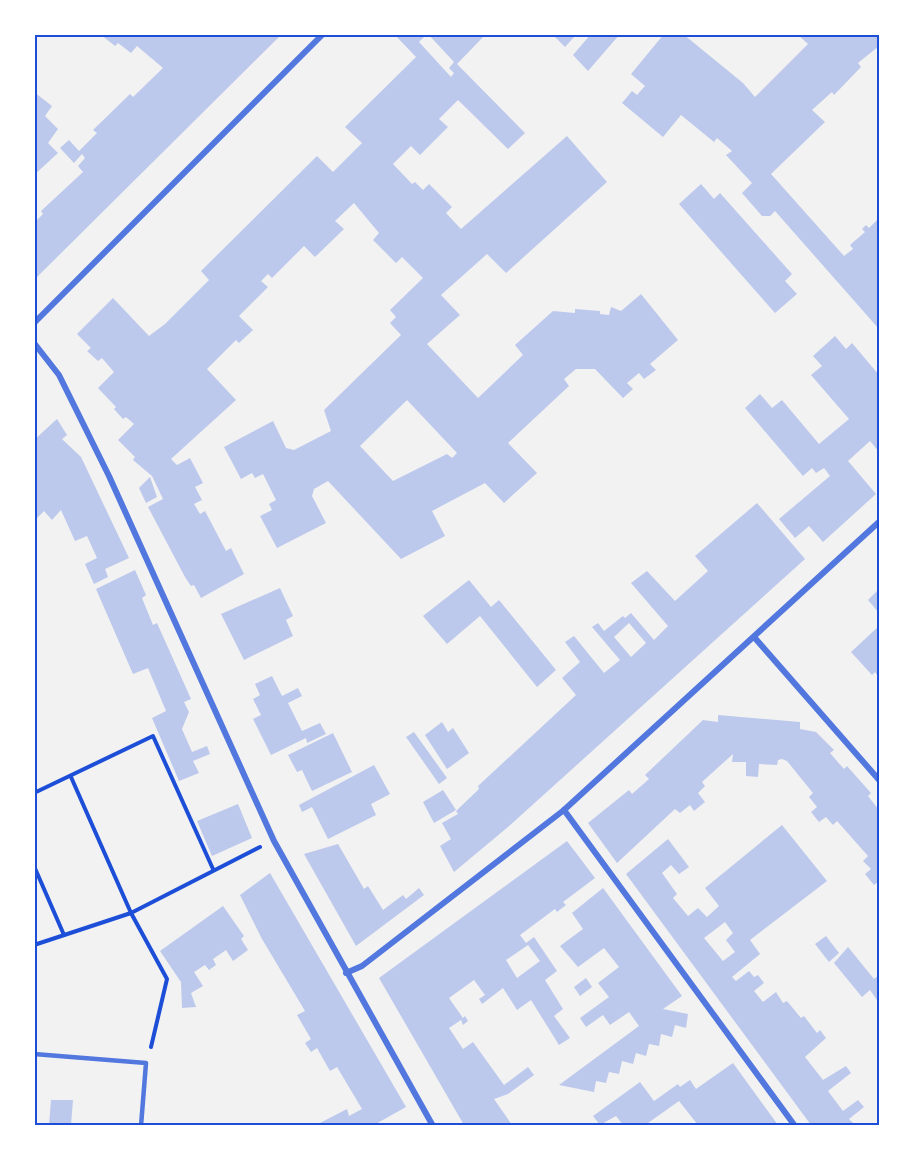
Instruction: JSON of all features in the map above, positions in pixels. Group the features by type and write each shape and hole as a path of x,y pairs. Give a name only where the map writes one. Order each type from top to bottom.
{"street":[{"path":"34,323 323,34"},
{"path":"34,343 59,375 109,476 274,841 433,1125"},
{"path":"346,973 362,966 564,810 879,521"},
{"path":"754,637 879,781"},
{"path":"564,810 795,1125"}],"lane":[{"path":"34,1054 146,1063 141,1125"}],"path":[{"path":"34,793 153,736 213,869"},
{"path":"71,777 131,913 167,979 156,1030"},
{"path":"34,945 131,913 213,869 274,841"},
{"path":"34,866 64,935"}],"building":[{"path":"100,34 282,34 34,280 34,223 43,214 41,211 83,172 78,166 85,158 82,154 74,163 60,148 69,140 79,151 97,133 93,130 130,94 133,97 163,68 137,46 131,53 118,43 115,46"},
{"path":"394,34 427,34 419,42 451,77 454,73 449,68 454,62 428,34 486,34 457,64 525,133 508,149 458,100 439,119 448,127 420,155 411,146 393,164 412,184 415,182 423,190 429,184 452,207 446,213 461,229 567,136 607,182 506,273 487,254 441,295 460,315 427,344 478,398 523,355 515,345 553,311 575,313 575,309 600,311 600,314 609,315 611,307 621,311 641,294 678,340 650,364 656,370 644,379 639,373 627,383 633,389 623,398 595,369 576,369 564,379 569,386 508,443 537,473 504,503 485,483 432,511 445,536 401,559 328,481 314,489 312,496 326,523 277,548 260,516 272,510 269,504 276,500 263,474 255,478 252,473 241,479 224,447 273,421 286,448 294,450 331,431 324,410 401,335 390,323 396,317 390,310 423,278 402,257 396,263 373,240 379,233 354,203 335,221 344,229 315,257 304,246 272,278 268,274 261,281 268,287 239,316 253,330 239,343 236,340 207,369 236,400 171,459 177,465 190,458 203,483 195,487 202,500 194,504 200,514 205,511 226,551 231,548 244,574 201,598 194,585 191,586 185,577 148,507 163,499 152,476 133,460 135,457 118,440 134,424 126,417 123,419 114,409 116,407 98,388 114,372 102,358 98,361 87,351 91,348 77,334 113,298 149,336 165,324 209,280 201,271 317,156 333,172 362,143 345,127 416,57","holes":["407,400 457,453 452,458 447,454 393,481 360,446"]},
{"path":"552,34 573,34 575,36 565,47"},
{"path":"591,34 620,34 588,71 573,55"},
{"path":"664,34 683,34 743,83 755,97 808,44 797,34 879,34 879,46 858,63 861,67 834,95 832,92 812,110 825,122 771,174 844,256 853,249 850,245 865,232 862,229 866,225 869,228 879,218 879,329 775,211 770,216 762,216 742,193 752,183 726,155 732,151 717,138 714,142 681,115 663,137 622,103 632,91 637,95 645,86 631,74"},
{"path":"34,92 52,106 45,116 58,129 48,143 58,153 34,175"},
{"path":"701,184 714,199 720,193 792,274 785,281 797,294 775,313 679,204"},
{"path":"835,336 846,349 852,343 879,375 879,452 870,441 848,461 876,494 823,542 809,526 795,538 779,519 830,476 824,468 816,473 812,468 803,476 745,408 760,394 772,408 782,400 819,444 849,419 811,375 822,366 813,356"},
{"path":"57,419 67,435 62,439 81,457 129,558 105,569 108,577 94,584 85,564 97,558 87,536 75,541 61,510 52,520 44,511 34,521 34,440"},
{"path":"150,477 157,497 146,503 139,488"},
{"path":"757,503 805,559 508,827 454,872 440,846 451,839 442,823 458,814 456,811 479,789 478,786 576,695 562,678 580,662 565,642 574,636 604,673 620,660 592,627 598,623 604,631 623,616 625,618 631,613 654,640 668,626 631,583 647,571 675,601 708,571 695,556","holes":["629,623 646,643 631,657 614,637"]},
{"path":"135,570 146,595 142,598 153,625 157,623 191,699 184,702 189,712 182,729 192,752 207,746 210,754 193,761 199,773 179,781 152,718 166,711 148,668 133,674 96,589"},
{"path":"469,580 491,607 499,600 556,670 537,687 480,616 447,644 423,616"},
{"path":"280,588 293,616 286,620 293,636 244,660 221,614"},
{"path":"879,589 879,613 868,600"},
{"path":"879,626 879,678 875,672 872,675 851,652"},
{"path":"272,676 282,696 298,688 302,696 288,703 302,731 320,723 326,734 307,743 306,738 271,755 253,719 261,715 253,699 260,695 255,684"},
{"path":"718,715 800,722 800,729 816,732 834,750 830,753 844,769 847,766 871,793 868,796 879,810 879,881 874,885 865,874 871,869 863,861 868,856 837,821 833,825 826,817 819,822 811,812 817,807 809,797 813,793 787,761 778,760 777,765 759,764 758,777 746,776 746,762 732,762 733,754 702,782 705,786 698,793 705,802 694,811 690,805 680,813 675,809 617,863 588,823 629,790 632,794 649,779 645,775 703,720 718,722"},
{"path":"442,722 448,732 453,728 469,753 447,769 425,735"},
{"path":"414,732 447,778 439,784 406,737"},
{"path":"333,733 352,772 312,791 302,770 297,772 288,755"},
{"path":"374,765 390,794 371,804 376,815 328,839 312,807 302,812 299,805"},
{"path":"443,790 456,810 434,823 423,802"},
{"path":"238,804 252,838 212,856 197,821"},
{"path":"782,825 827,881 750,940 760,954 732,977 736,981 749,971 754,977 758,975 764,983 754,991 763,1002 776,992 783,1003 787,1001 801,1018 804,1016 817,1033 820,1030 826,1038 805,1057 823,1080 846,1066 851,1073 828,1091 843,1111 858,1100 864,1107 849,1119 855,1125 811,1125 626,874 668,839 689,867 679,874 671,865 662,873 677,894 673,898 688,916 698,908 707,917 719,906 705,888","holes":["725,922 733,933 726,940 735,952 723,961 704,938"]},
{"path":"567,841 595,878 563,902 566,905 557,912 555,909 520,935 526,943 534,937 557,971 545,980 563,1009 554,1016 570,1038 559,1045 531,1000 517,1010 503,988 482,1004 479,999 485,995 474,980 449,998 463,1018 465,1016 468,1021 463,1025 461,1020 449,1028 463,1049 473,1042 504,1085 528,1067 534,1075 508,1094 494,1099 512,1125 464,1125 379,978","holes":["528,945 540,961 517,978 506,960"]},
{"path":"338,844 364,889 368,886 383,910 403,895 406,899 419,888 424,895 356,946 304,854"},
{"path":"270,873 406,1107 374,1125 316,1125 347,1109 349,1116 362,1109 337,1067 330,1071 317,1048 311,1052 305,1043 311,1039 297,1015 305,1011 262,939 240,895"},
{"path":"603,888 682,996 663,1009 688,1014 686,1028 675,1025 672,1037 661,1034 659,1046 649,1044 646,1056 636,1053 633,1064 622,1061 619,1074 609,1072 606,1083 596,1081 594,1092 559,1085 639,1026 629,1012 610,1025 603,1015 586,1027 580,1018 609,997 598,983 619,967 604,948 578,967 560,946 583,929 572,913"},
{"path":"223,906 244,936 241,939 248,950 233,961 226,950 213,959 216,965 209,970 205,965 194,972 203,986 191,993 196,1007 182,1008 181,982 160,951"},
{"path":"826,936 839,953 829,962 815,944"},
{"path":"848,947 874,979 879,975 877,1000 870,990 862,997 834,963"},
{"path":"586,978 592,987 580,996 574,987"},
{"path":"733,1063 778,1125 698,1125 679,1101 648,1123 649,1125 623,1125 616,1116 600,1125 593,1116 640,1082 654,1101 678,1084 680,1087 690,1080 696,1089"},
{"path":"51,1100 73,1100 71,1125 49,1125"}]}
